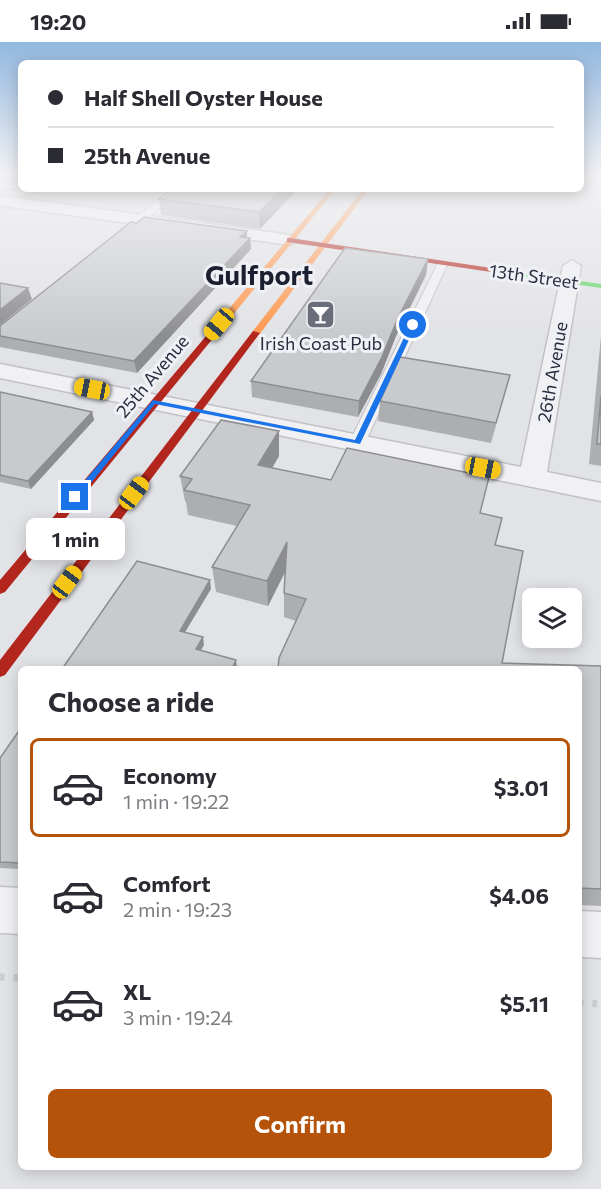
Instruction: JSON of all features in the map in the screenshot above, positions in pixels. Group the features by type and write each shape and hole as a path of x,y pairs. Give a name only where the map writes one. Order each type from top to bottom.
{"main road":[{"name":"25th Avenue","path":"0,588 153,402 300,229"},
{"path":"0,671 335,229"},
{"name":"13th Street","path":"295,235 465,251"},
{"name":"13th Street","path":"327,239 442,263 567,271 591,269"},
{"name":"13th Street","path":"567,271 601,286"}],"street":[{"name":"13th Street","path":"249,229 295,235"},
{"name":"26th Avenue","path":"532,478 567,271"},
{"path":"0,371 601,492"},
{"path":"0,910 18,911"},
{"path":"582,934 601,935"}],"lane":[{"path":"118,237 128,229"},
{"path":"357,443 442,263"}],"building":[{"path":"123,229 229,229 247,231 240,237 250,238 134,361 0,336 0,326"},
{"path":"345,248 428,259 359,401 251,381"},
{"path":"0,283 28,288 0,310"},
{"path":"400,357 510,375 496,423 380,401"},
{"path":"0,392 92,412 28,481 0,475"},
{"path":"601,396 601,444 597,444"},
{"path":"221,420 279,431 258,465 331,480 347,448 489,477 480,513 502,518 495,545 523,551 502,663 601,666 601,889 582,888 582,666 278,666 279,658 306,599 284,593 287,542 267,581 212,567 250,505 184,490 192,479 180,476"},
{"path":"137,561 210,580 180,631 203,637 196,649 236,660 233,666 64,666"},
{"path":"18,732 18,863 0,862 0,758"}],"railway":[{"path":"0,977 18,978"},
{"path":"582,1003 601,1004"}],"traffic: fast":[{"path":"519,274 601,286"}],"traffic: slow":[{"path":"215,331 300,229"},
{"path":"256,333 336,229"}],"traffic: jam":[{"path":"290,240 519,274"},
{"path":"0,589 215,331"},
{"path":"0,671 256,333"}],"place":[{"name":"Irish Coast Pub","path":"321,314"}],"district":[{"name":"Gulfport","path":"259,274"}],"route":[{"path":"75,497 153,402 357,443 413,325"}]}
